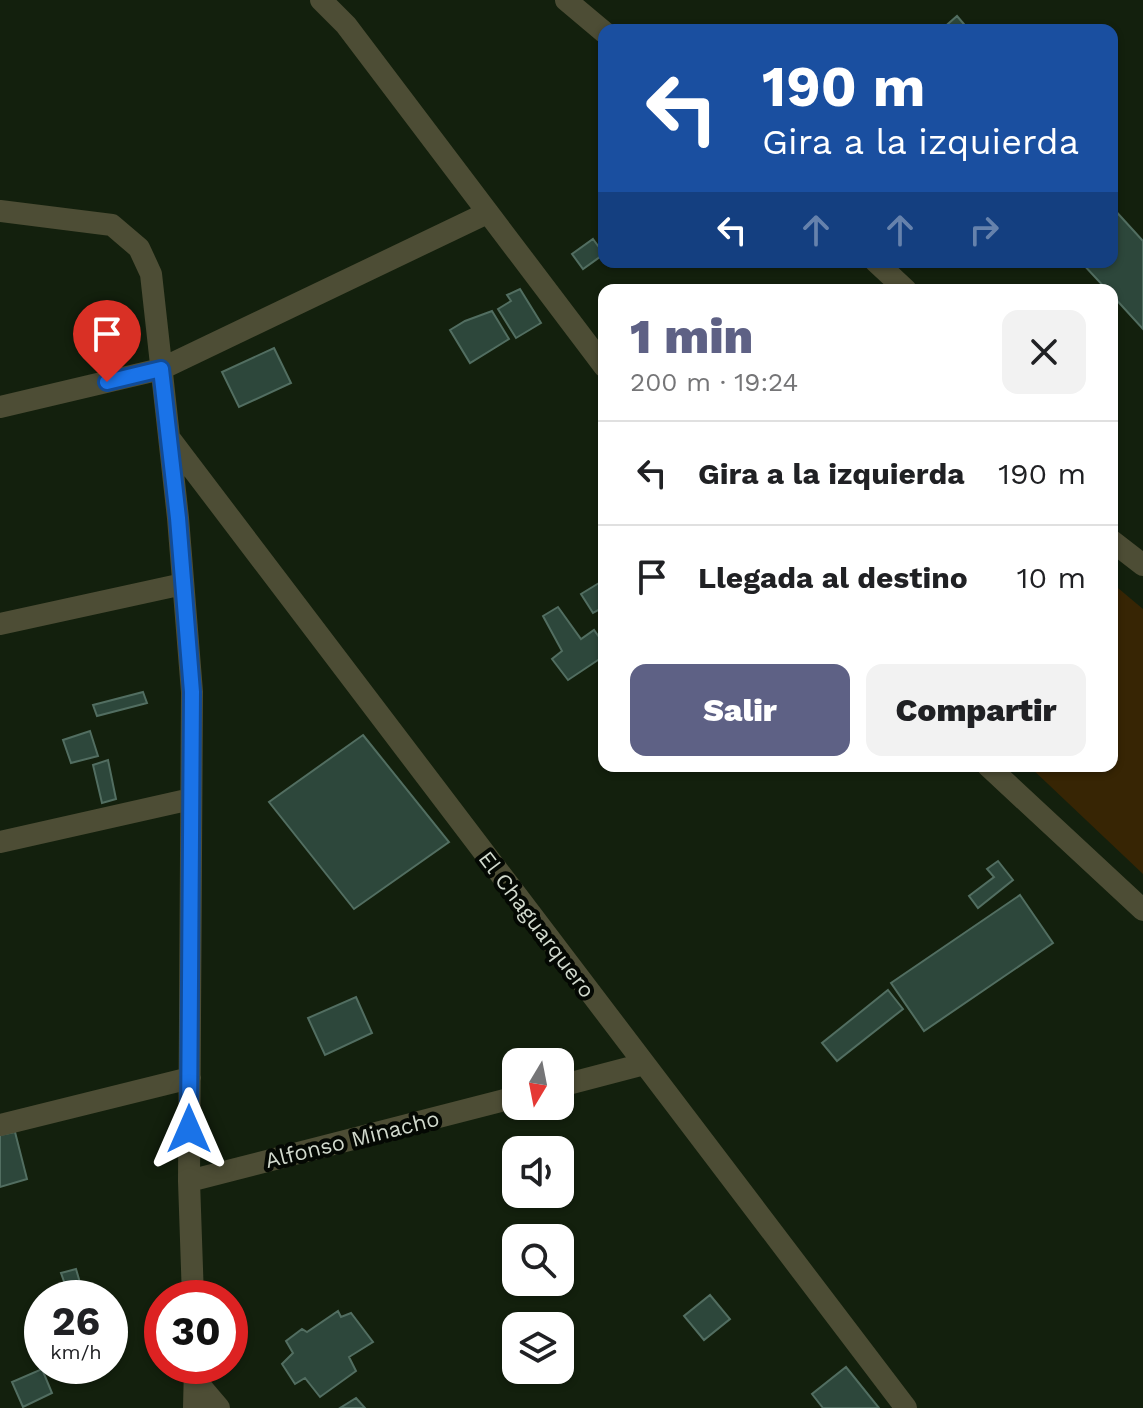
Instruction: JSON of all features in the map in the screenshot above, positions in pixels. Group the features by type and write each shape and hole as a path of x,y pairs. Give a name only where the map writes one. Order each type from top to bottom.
{"street":[{"path":"321,0 346,25 598,358"},
{"path":"566,0 598,27"},
{"path":"0,211 103,223 118,228 139,248 151,274 170,439 192,692 189,1181 192,1280"},
{"path":"0,407 161,369 487,213"},
{"path":"882,268 900,284"},
{"name":"El Chaguarquero","path":"170,439 906,1408"},
{"path":"1118,546 1143,565"},
{"path":"0,624 183,584"},
{"path":"994,772 1143,910"},
{"path":"0,842 191,799"},
{"path":"574,1082 644,1064"},
{"path":"0,1125 190,1078"},
{"name":"Alfonso Minacho","path":"189,1181 502,1101"},
{"path":"194,1408 195,1384"},
{"path":"203,1384 219,1408"}],"shaded area":[{"path":"1118,588 1143,609 1143,874 1035,772 1118,772"}],"building":[{"path":"957,16 964,24 948,24"},
{"path":"1118,214 1143,241 1143,329 1118,302 1118,284 1101,284 1087,268 1118,268"},
{"path":"593,239 598,246 598,258 583,269 572,254"},
{"path":"520,289 541,323 516,338 498,309 511,301 507,295"},
{"path":"492,311 509,339 470,363 450,330"},
{"path":"274,348 291,383 239,407 222,372"},
{"path":"598,584 598,610 593,613 581,594"},
{"path":"558,607 581,639 594,630 598,636 598,660 568,680 552,659 562,651 543,616"},
{"path":"143,692 147,703 97,716 93,705"},
{"path":"90,731 98,756 71,763 63,740"},
{"path":"363,735 449,842 354,909 269,802"},
{"path":"108,760 116,799 102,803 93,765"},
{"path":"998,861 1013,880 978,908 969,896 994,877 987,869"},
{"path":"1020,895 1053,943 924,1031 891,983"},
{"path":"888,990 903,1009 837,1061 822,1043"},
{"path":"356,997 372,1033 325,1055 308,1018"},
{"path":"15,1132 27,1179 0,1187 0,1135"},
{"path":"76,1269 79,1280 63,1280 61,1273"},
{"path":"710,1295 730,1319 704,1340 684,1316"},
{"path":"338,1311 341,1317 351,1313 373,1342 349,1357 356,1371 320,1397 305,1378 295,1384 282,1364 293,1353 286,1341 302,1329 307,1332"},
{"path":"846,1367 879,1408 823,1408 812,1394"},
{"path":"24,1377 24,1384 48,1384 52,1393 23,1407 12,1382"},
{"path":"356,1398 365,1408 340,1408"}],"route":[{"path":"107,382 161,369 176,491 192,692 189,1129"}]}
